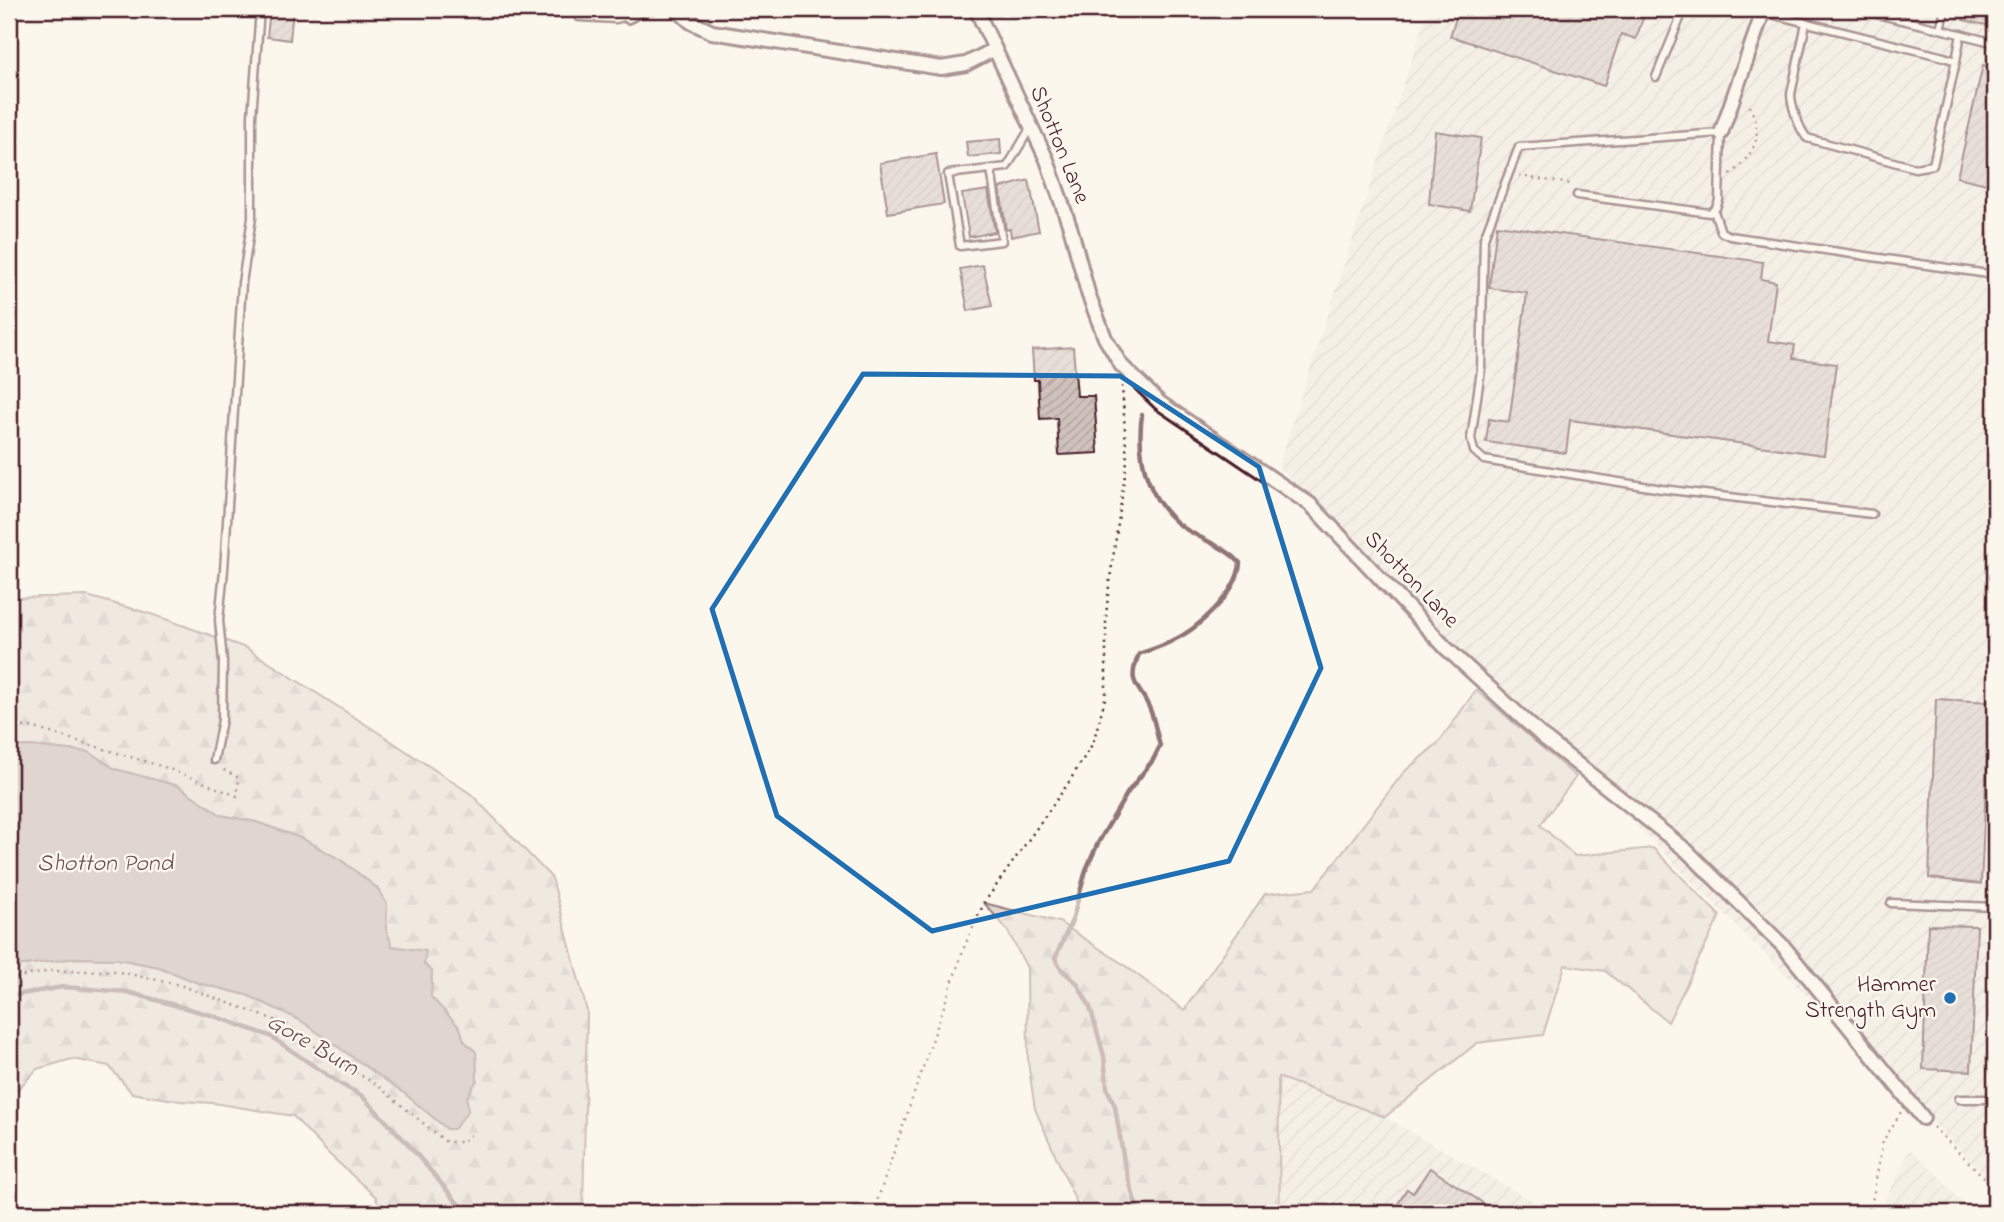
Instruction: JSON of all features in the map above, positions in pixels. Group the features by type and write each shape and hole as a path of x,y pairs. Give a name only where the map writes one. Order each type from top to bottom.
{"street":[{"path":"628,16 640,9"},
{"path":"676,9 691,22 712,32 942,68 966,64 995,49"},
{"name":"Shotton Lane","path":"976,9 1047,160 1088,293 1105,338 1121,365 1160,403 1311,505 1446,648 1543,737 1686,850 1784,947 1923,1118"},
{"path":"1721,133 1763,11"}],"lane":[{"path":"214,760 222,720 223,661 219,620 242,283 252,218 252,116 260,9"},
{"path":"1656,77 1684,9"},
{"path":"1854,9 1995,43"},
{"path":"1940,29 1945,9"},
{"path":"1763,11 1956,61"},
{"path":"579,17 616,19 628,16"},
{"path":"1806,23 1791,94 1791,106 1798,118 1800,130 1807,138 1914,168 1933,165 1961,34"},
{"path":"990,169 1002,241 960,246 948,174 990,169 1007,167 1032,126"},
{"path":"1872,514 1662,489 1484,460 1474,451 1471,439 1481,370 1484,238 1519,147 1721,133 1719,200 1714,211 1724,235 1995,275"},
{"path":"1577,195 1705,214 1714,211"},
{"path":"1891,904 1995,907"},
{"path":"1959,1099 1995,1099"}],"path":[{"path":"1720,178 1735,172 1750,156 1757,143 1758,125 1747,102"},
{"path":"1509,174 1579,186 1590,197"},
{"path":"873,1213 965,945 980,911 1093,743 1106,695 1106,616 1127,461 1121,365"},
{"path":"9,726 31,727 167,768 237,796 239,778 214,765 214,760"},
{"path":"9,979 51,971 114,971 180,985 288,1025 323,1053 377,1085 446,1142 462,1142 473,1133"},
{"path":"1870,1213 1883,1141 1907,1099"},
{"path":"1923,1118 1992,1185 1995,1193"}],"highlighted area":[{"path":"863,374 1120,376 1259,467 1321,668 1229,861 932,931 777,816 712,609"}],"shaded area":[{"path":"1428,9 1995,9 1995,1185 1278,466"},
{"path":"1278,1077 1385,1117 1553,1213 1280,1213"},
{"path":"1910,1149 1936,1173 1971,1213 1879,1213"}],"green space":[{"path":"87,596 151,614 246,648 471,794 552,878 587,1011 583,1213 380,1213 376,1197 293,1116 132,1093 109,1066 72,1059 37,1069 9,1099 9,967 76,958 118,959 159,967 198,983 247,995 300,1020 404,1093 447,1129 477,1080 476,1052 464,1041 460,1028 431,997 432,972 412,951 392,946 386,929 387,904 377,888 341,860 301,838 256,822 221,815 178,786 115,769 89,752 30,746 9,747 9,598"},
{"path":"1476,690 1576,777 1540,825 1575,856 1653,848 1720,916 1668,1022 1605,971 1565,965 1543,1035 1477,1043 1385,1117 1278,1077 1280,1213 1081,1213 1035,1109 1028,1062 1027,968 1006,928 984,903 1059,922 1123,964 1184,1010 1265,894 1314,889 1404,772 1439,742"}],"water":[{"name":"Shotton Pond","path":"30,746 89,752 115,769 178,786 221,815 256,822 301,838 341,860 377,888 387,904 386,929 392,946 426,951 424,965 432,971 431,997 460,1028 464,1041 476,1052 477,1080 467,1097 468,1111 454,1129 447,1129 404,1093 300,1020 247,995 198,983 159,967 118,959 76,958 9,967 9,747"}],"building":[{"path":"270,9 293,9 290,40 267,37"},
{"path":"1459,9 1646,9 1636,39 1621,34 1604,86 1450,36"},
{"path":"1965,9 1995,9 1995,27 1963,20"},
{"path":"1983,65 1995,68 1995,186 1957,177"},
{"path":"1435,131 1481,138 1470,211 1429,204"},
{"path":"1000,139 1001,154 968,157 966,142"},
{"path":"936,154 944,204 888,213 880,163"},
{"path":"1029,180 1039,231 1011,237 1010,229 1006,230 1000,188"},
{"path":"988,190 995,232 969,237 962,194"},
{"path":"1497,225 1763,262 1761,279 1776,282 1768,341 1795,345 1793,358 1836,364 1824,455 1570,420 1566,453 1486,442 1489,419 1509,422 1527,293 1489,288"},
{"path":"983,265 992,306 968,311 960,269"},
{"path":"1073,347 1077,396 1094,396 1098,453 1059,455 1057,418 1040,419 1038,380 1034,380 1032,350"},
{"path":"1936,699 1990,702 1981,884 1929,878"},
{"name":"Hammer Strength Gym","path":"1928,925 1977,926 1971,1071 1923,1069"},
{"path":"1430,1168 1498,1213 1405,1213 1396,1207 1407,1189 1413,1193"}],"waterway":[{"path":"1138,1213 1124,1162 1115,1106 1107,1088 1104,1056 1090,1007 1077,983 1061,969 1055,958 1073,918 1086,870 1098,843 1128,792 1153,760 1160,746 1151,712 1134,679 1139,654 1181,636 1203,620 1232,586 1240,563 1221,548 1184,528 1161,506 1147,478 1143,463 1142,415"},
{"name":"Gore Burn","path":"9,996 63,987 127,992 211,1015 270,1036 362,1096 408,1144 466,1213"}],"place":[{"name":"Hammer Strength Gym","path":"1950,998"}]}
